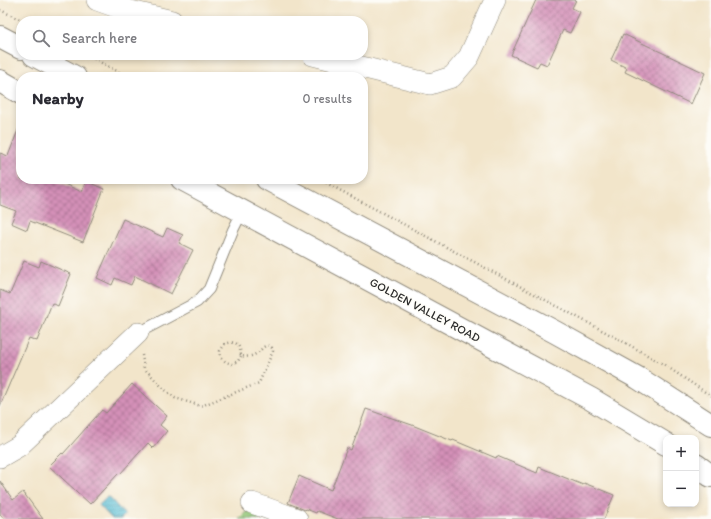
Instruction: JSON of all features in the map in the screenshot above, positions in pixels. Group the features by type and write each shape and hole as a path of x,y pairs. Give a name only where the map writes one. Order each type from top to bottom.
{"main road":[{"path":"0,37 16,45"},
{"path":"44,60 66,72"},
{"path":"0,82 16,90"},
{"name":"GOLDEN VALLEY ROAD","path":"191,184 591,398 663,442"},
{"path":"277,184 631,374 711,426"},
{"path":"699,467 711,476"}],"street":[{"path":"97,0 122,9 151,16"},
{"path":"333,60 430,84 452,77 468,57 495,0"},
{"path":"0,457 19,446 138,333"},
{"path":"252,503 297,519"}],"lane":[{"path":"138,333 197,302 209,289 242,212"}],"path":[{"path":"0,10 16,17"},
{"path":"96,60 119,72"},
{"path":"328,184 624,342 663,364 711,396"},
{"path":"138,333 144,368 175,398 201,406 259,383 273,351 272,348 267,345 255,354 250,356 241,356"},
{"path":"231,342 238,344 241,356 238,361 232,364 221,358 220,350 224,344 231,342"}],"green space":[{"path":"248,510 270,519 239,519"}],"water":[{"path":"108,496 125,515 121,519 112,519 99,505"}],"building":[{"path":"536,0 576,0 572,8 580,12 570,33 563,30 547,65 540,62 537,67 511,55"},
{"path":"623,34 705,73 691,104 625,72 627,68 611,60"},
{"path":"16,135 16,184 64,184 82,192 85,184 93,184 104,189 83,242 30,221 27,230 11,223 16,211 0,205 0,153 8,156"},
{"path":"123,219 163,237 167,228 183,235 179,243 193,250 171,294 135,276 131,285 115,278 112,285 97,278"},
{"path":"24,261 39,267 41,261 71,274 58,306 52,303 37,341 29,338 0,406 0,290 10,294"},
{"path":"132,384 167,416 160,425 167,431 153,448 148,443 90,504 49,466 62,453 63,454 102,410 106,413"},
{"path":"366,409 452,441 453,440 496,458 497,456 537,473 539,467 583,485 584,483 614,495 604,519 338,519 317,511 316,513 306,509 305,510 288,503 299,476 331,490 347,448 351,450"},
{"path":"0,481 13,500 23,492 43,519 4,519 0,514"}]}
